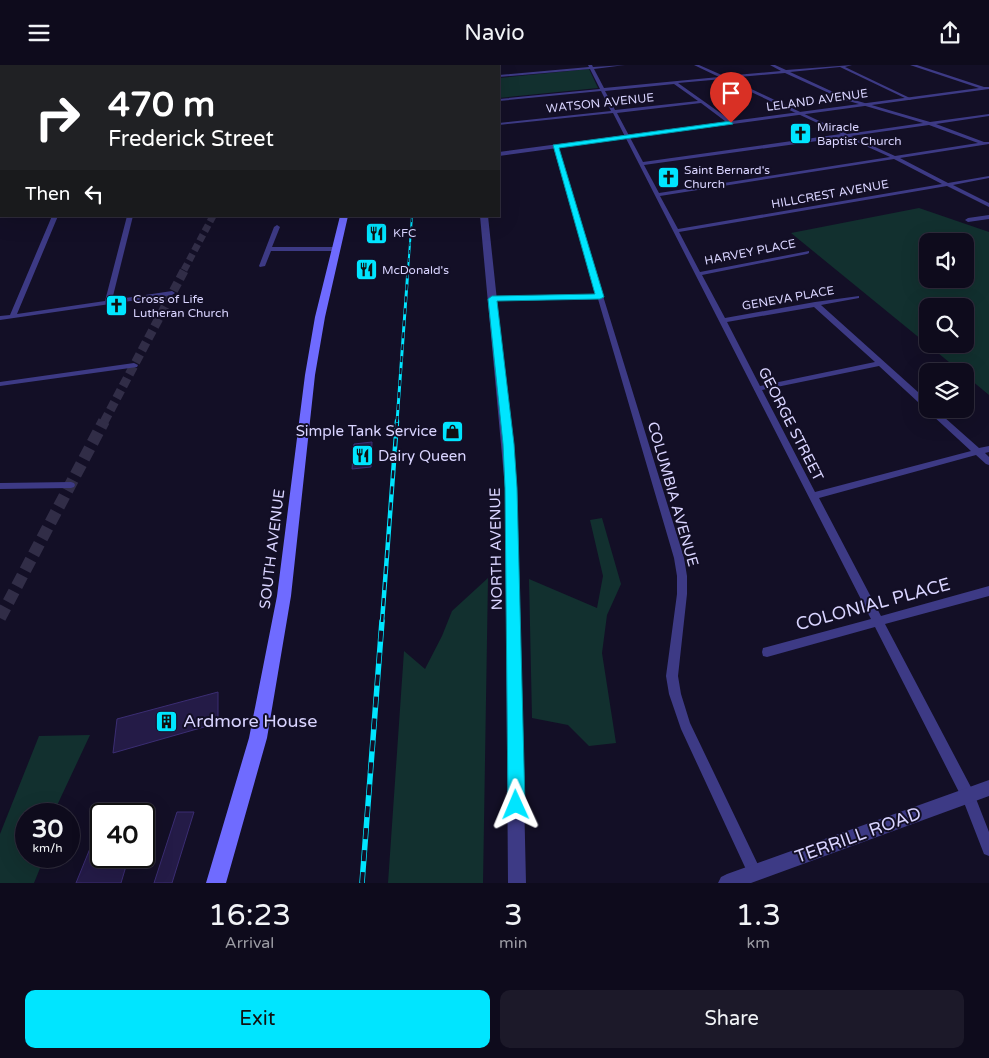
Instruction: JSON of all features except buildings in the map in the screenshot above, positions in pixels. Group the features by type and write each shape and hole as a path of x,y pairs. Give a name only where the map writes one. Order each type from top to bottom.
{"main road":[{"name":"SOUTH AVENUE","path":"216,883 258,738 284,596 310,375 320,317 344,217"}],"street":[{"path":"530,65 532,73"},
{"path":"500,76 591,66 623,65"},
{"path":"696,65 893,157 989,205"},
{"path":"772,65 838,96 928,123 987,144"},
{"path":"500,100 850,65"},
{"path":"912,65 988,89"},
{"name":"GEORGE STREET","path":"591,66 968,796 989,849"},
{"path":"841,66 910,99"},
{"path":"675,83 731,123"},
{"name":"LELAND AVENUE","path":"500,154 988,89"},
{"name":"WATSON AVENUE","path":"500,124 702,102"},
{"path":"641,164 989,115"},
{"path":"657,195 893,157 987,144"},
{"name":"COLUMBIA AVENUE","path":"555,147 679,558 682,594 672,677 675,694 685,725 755,873"},
{"name":"HILLCREST AVENUE","path":"675,231 989,177"},
{"path":"12,317 56,217"},
{"path":"108,303 130,217"},
{"name":"NORTH AVENUE","path":"484,217 511,488 517,883"},
{"path":"968,220 989,217"},
{"path":"262,266 278,227"},
{"path":"270,249 336,249"},
{"name":"HARVEY PLACE","path":"698,274 807,252"},
{"path":"0,319 172,293"},
{"path":"492,299 600,297"},
{"name":"GENEVA PLACE","path":"722,321 857,297"},
{"path":"815,304 919,398"},
{"path":"757,389 880,363"},
{"path":"0,384 134,365"},
{"path":"940,418 989,462"},
{"path":"812,496 989,449"},
{"path":"0,486 71,485"},
{"name":"COLONIAL PLACE","path":"767,652 989,591"},
{"name":"TERRILL ROAD","path":"727,883 989,788"}],"green space":[{"path":"589,69 598,88 500,98 500,78"},
{"path":"919,208 989,232 989,395 974,382 974,363 950,363 938,353 974,353 974,298 919,298 919,338 791,233"},
{"path":"602,518 621,584 607,615 602,653 616,743 589,746 568,725 532,718 529,579 597,608 603,576 590,520"},
{"path":"488,578 483,883 388,883 404,651 425,669 452,611"},
{"path":"90,735 58,803 15,803 15,868 40,868 34,883 0,883 0,834 39,736"}],"tunnel":[{"path":"184,270 212,217"},
{"path":"104,422 185,269"},
{"path":"0,618 104,421"}],"railway":[{"path":"408,270 412,217"},
{"path":"397,422 408,269"},
{"path":"382,622 397,421"},
{"path":"362,883 382,621"}],"place":[{"name":"Miracle Baptist Church","path":"801,134"},
{"name":"Saint Bernard's Church","path":"668,177"},
{"name":"KFC","path":"377,233"},
{"name":"McDonald's","path":"366,270"},
{"name":"Cross of Life Lutheran Church","path":"117,306"},
{"name":"Simple Tank Service","path":"453,431"},
{"name":"Dairy Queen","path":"362,456"},
{"name":"Ardmore House","path":"167,721"}],"route":[{"path":"516,805 511,488 492,299 600,297 555,147 731,123"}]}
